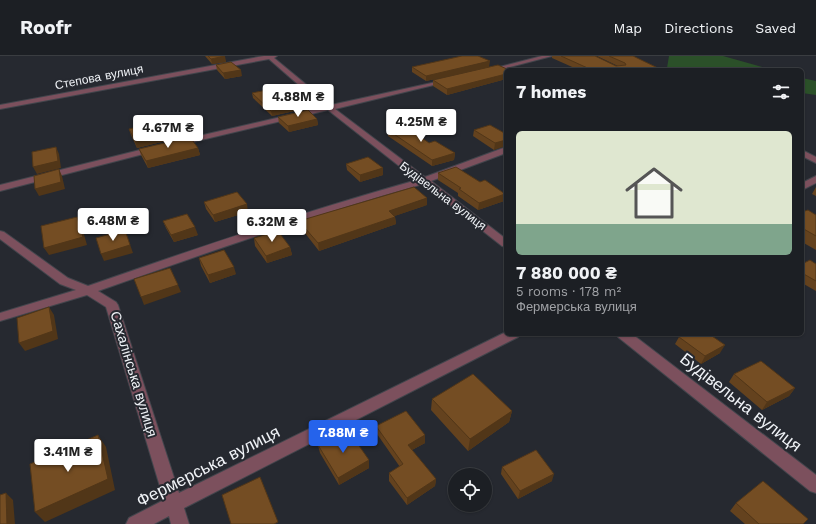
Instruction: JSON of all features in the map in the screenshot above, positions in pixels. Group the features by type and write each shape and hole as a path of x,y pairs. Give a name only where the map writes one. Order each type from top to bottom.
{"street":[{"name":"Степова вулиця","path":"0,107 272,56"},
{"name":"Будівельна вулиця","path":"272,56 330,108 504,242"},
{"path":"481,72 549,56"},
{"path":"0,188 134,153 459,78"},
{"path":"0,317 88,290 237,238 352,201 423,181 504,151"},
{"path":"804,155 816,160"},
{"path":"804,186 816,179"},
{"name":"Сахалінська вулиця","path":"0,234 64,281 88,290 112,305 180,524"},
{"name":"Фермерська вулиця","path":"136,524 509,336"},
{"name":"Будівельна вулиця","path":"626,336 816,485"}],"green space":[{"path":"669,56 723,56 766,68 667,68"},
{"path":"804,78 816,81 816,95 804,93"}],"building":[{"path":"208,56 225,56 211,59"},
{"path":"462,56 478,56 490,61 426,76 412,67"},
{"path":"561,56 595,56 616,66 626,65 625,63 609,56 633,56 658,68 588,68"},
{"path":"231,62 241,70 223,73 216,65"},
{"path":"498,65 505,68 504,75 447,89 433,80"},
{"path":"282,87 291,93 302,104 271,111 252,93"},
{"path":"308,110 317,119 288,126 278,117"},
{"path":"175,118 184,130 135,141 129,129"},
{"path":"404,125 429,143 435,141 455,153 432,160 388,130"},
{"path":"490,125 504,133 504,141 495,143 474,130"},
{"path":"190,137 198,148 146,161 139,149"},
{"path":"56,147 58,161 33,167 32,152"},
{"path":"368,157 383,168 360,175 346,164"},
{"path":"456,167 480,182 485,180 504,194 479,203 459,189 461,188 438,173"},
{"path":"59,169 61,182 35,189 34,176"},
{"path":"414,187 427,198 389,211 395,217 318,243 299,221"},
{"path":"237,192 247,204 213,215 204,202"},
{"path":"808,210 816,215 816,236 804,229 804,211"},
{"path":"187,214 195,227 171,235 163,221"},
{"path":"77,217 83,237 44,248 41,226"},
{"path":"125,230 130,245 101,254 96,238"},
{"path":"278,231 290,247 266,256 254,238"},
{"path":"224,250 234,267 208,275 199,258"},
{"path":"810,260 816,264 816,281 804,274 804,263"},
{"path":"170,268 178,285 141,297 134,279"},
{"path":"49,307 53,331 19,343 17,318"},
{"path":"712,336 725,345 705,356 679,337"},
{"path":"761,361 795,388 767,402 734,374"},
{"path":"473,374 512,411 470,439 432,399"},
{"path":"406,411 425,435 408,445 436,479 407,498 389,473 403,464 376,426"},
{"path":"348,430 369,460 338,478 318,445"},
{"path":"98,435 108,479 35,512 30,464"},
{"path":"536,450 554,474 520,491 502,467"},
{"path":"260,477 278,522 274,524 231,524 222,495"},
{"path":"763,481 808,519 803,524 759,524 736,503"},
{"path":"6,493 7,524 0,524 0,495"}]}
